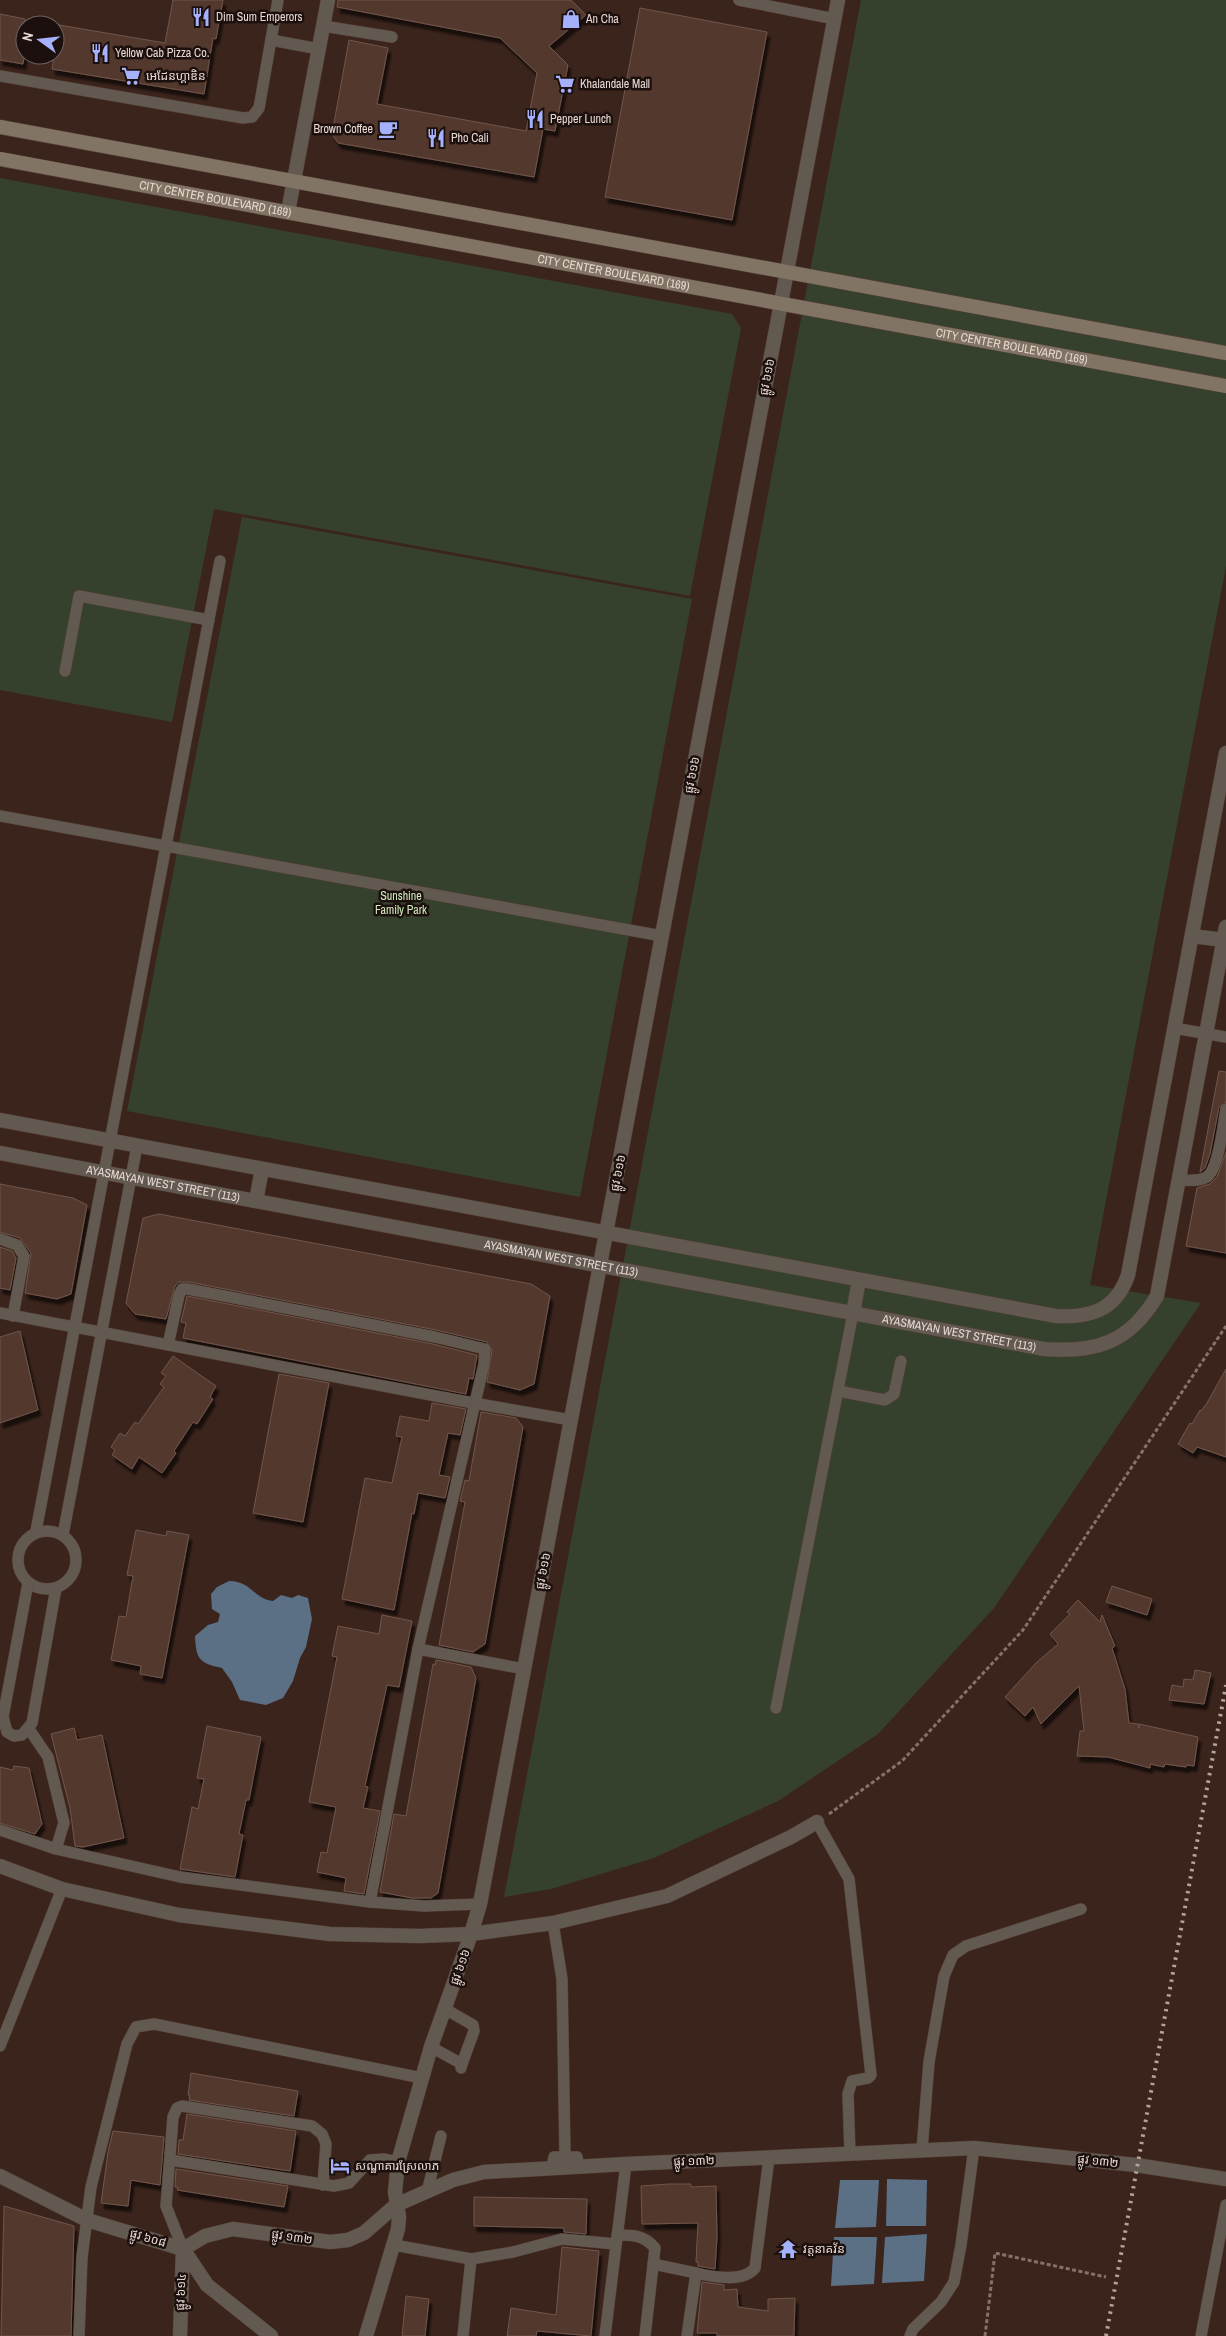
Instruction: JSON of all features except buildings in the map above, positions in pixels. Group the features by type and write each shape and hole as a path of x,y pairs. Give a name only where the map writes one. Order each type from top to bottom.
{"main road":[{"path":"0,127 1226,353"},
{"name":"CITY CENTER BOULEVARD (169)","path":"0,159 1226,386"}],"street":[{"path":"288,212 328,0"},
{"name":"ផ្លូវ ៦១៦","path":"366,2336 394,2245 399,2217 395,2192 398,2162 431,2047 480,1904 838,0"},
{"path":"0,1120 1056,1316 1085,1316 1113,1302 1123,1291 1128,1275 1226,753"},
{"path":"1192,936 1225,936"},
{"name":"AYASMAYAN WEST STREET (113)","path":"0,1153 1044,1349 1074,1351 1102,1346 1120,1336 1149,1310 1157,1296 1225,936"},
{"path":"256,1201 262,1169"},
{"path":"853,1313 859,1280"},
{"path":"0,1866 62,1889 179,1915 330,1934 419,1936 471,1934 553,1924 667,1896 791,1837 817,1822"},
{"name":"ផ្លូវ ១៣២","path":"183,2249 205,2236 233,2229 330,2242 348,2240 364,2233 396,2205 454,2180 484,2172 974,2148 1136,2165 1226,2179"},
{"name":"ផ្លូវ ៦០៨","path":"2,2182 87,2220 183,2249 206,2285 271,2336"},
{"name":"ផ្លូវ ៦១៤","path":"180,2336 183,2249"}],"lane":[{"path":"0,76 243,118 252,117 259,108 278,0"},
{"path":"740,0 835,18"},
{"path":"323,26 392,37"},
{"path":"271,40 319,49"},
{"path":"36,1531 45,1530 63,1535 73,1546 76,1556 76,1567 65,1583 56,1588 44,1590 28,1583 18,1568 17,1558 20,1548 36,1531 220,561"},
{"path":"64,672 79,596 209,620"},
{"path":"0,816 662,936"},
{"path":"1174,1028 1226,1037"},
{"path":"1180,1180 1195,1181 1206,1177 1214,1170 1226,1109"},
{"path":"63,1535 137,1146"},
{"path":"0,1239 17,1245 24,1256 13,1316"},
{"path":"168,1344 174,1314 182,1289 245,1299 435,1337 484,1349 484,1364 473,1404 418,1649 370,1902"},
{"path":"0,1313 473,1404 571,1420"},
{"path":"776,1708 853,1313"},
{"path":"838,1391 885,1400 894,1394 901,1361"},
{"path":"28,1583 2,1728 14,1736 22,1735 29,1729 32,1723 56,1588"},
{"path":"418,1649 524,1670"},
{"path":"29,1729 48,1757 64,1823 56,1849"},
{"path":"817,1822 848,1879 871,2074 868,2078 852,2081 848,2094 850,2154"},
{"path":"0,1830 56,1849 180,1877 370,1902 424,1906 480,1904"},
{"path":"0,2046 62,1889"},
{"path":"922,2150 930,2062 944,1976 953,1955 966,1946 1081,1909"},
{"path":"553,1924 562,1979 565,2156"},
{"path":"431,2047 461,2066 474,2031 473,2025 444,2009"},
{"path":"79,2336 82,2257 91,2187 127,2044 136,2027 154,2024 422,2078"},
{"path":"183,2249 166,2206 173,2117 177,2108 182,2106 312,2126 322,2134 326,2144 323,2185"},
{"path":"427,2192 441,2136"},
{"path":"910,2336 913,2329 941,2302 954,2282 974,2148"},
{"path":"552,2168 554,2157 565,2156 577,2157 579,2167"},
{"path":"653,2264 696,2274 736,2277 750,2274 755,2268 769,2158"},
{"path":"170,2160 334,2186 349,2183 370,2160 384,2159 398,2162"},
{"path":"605,2336 626,2164"},
{"path":"1201,2336 1226,2205"},
{"path":"394,2245 471,2259 513,2252 562,2239 617,2239 638,2236 649,2241 654,2248 645,2336"},
{"path":"463,2336 471,2259"},
{"path":"687,2336 696,2274"}],"path":[{"path":"817,1822 902,1761 1023,1630 1226,1326"},
{"path":"985,2336 995,2253 1106,2277"}],"green space":[{"path":"861,0 1226,0 1226,566 1090,1285 1201,1303 994,1608 878,1734 778,1801 654,1858 551,1889 504,1897"},
{"path":"0,178 732,314 741,328 690,596 214,509 172,722 0,690"},
{"name":"Sunshine Family Park","path":"242,517 692,599 580,1197 127,1111"}],"water":[{"path":"229,1581 243,1584 266,1600 273,1601 281,1595 292,1598 298,1595 308,1598 312,1619 306,1647 300,1658 293,1681 283,1698 266,1705 240,1700 232,1682 222,1668 204,1662 200,1659 196,1650 195,1636 208,1625 218,1622 220,1614 212,1609 211,1594 217,1587"},
{"path":"887,2179 927,2180 926,2226 886,2226"},
{"path":"840,2180 879,2180 876,2227 835,2228"},
{"path":"927,2234 924,2281 882,2283 885,2237"},
{"path":"834,2237 877,2237 874,2284 831,2286"}],"railway":[{"path":"1106,2336 1226,1685"}],"place":[{"name":"Dim Sum Emperors","path":"201,17"},
{"name":"An Cha","path":"571,19"},
{"name":"Yellow Cab Pizza Co.","path":"100,53"},
{"name":"អេដែនហ្គាឌិន","path":"131,76"},
{"name":"Khalandale Mall","path":"565,84"},
{"name":"Pepper Lunch","path":"535,119"},
{"name":"Brown Coffee","path":"388,129"},
{"name":"Pho Cali","path":"436,138"},
{"name":"សណ្ឋាគារស្រែលាភ","path":"340,2166"},
{"name":"វត្តនាគវ័ន","path":"788,2249"}]}
